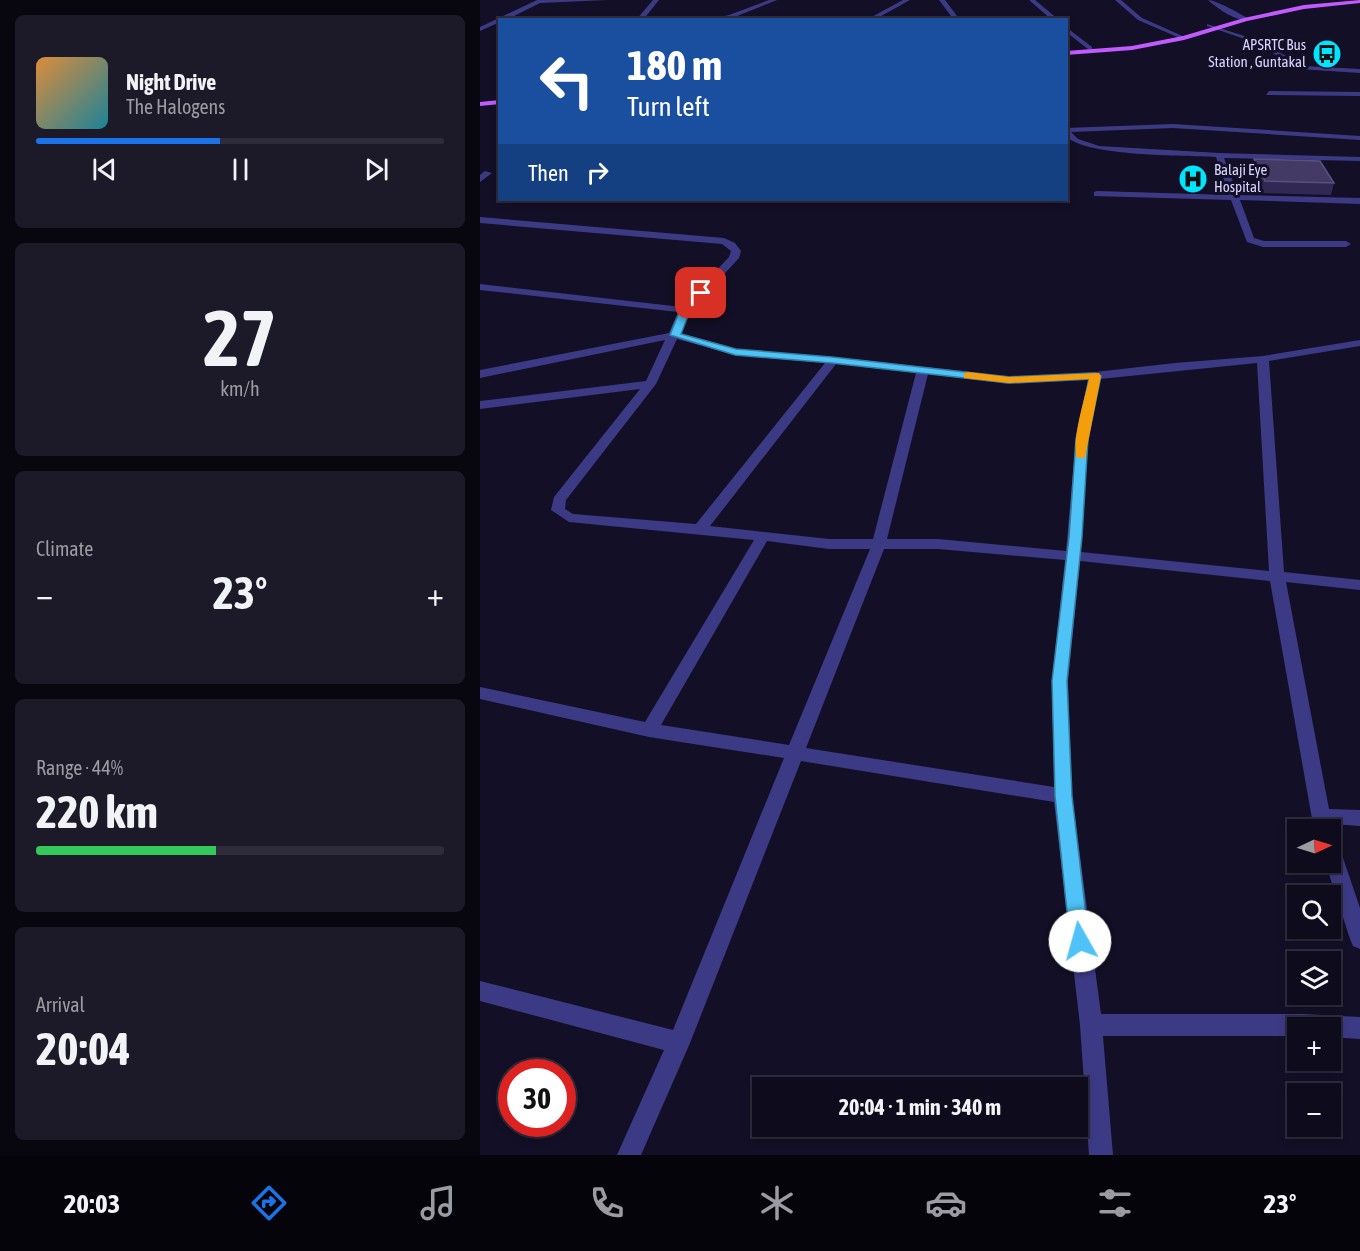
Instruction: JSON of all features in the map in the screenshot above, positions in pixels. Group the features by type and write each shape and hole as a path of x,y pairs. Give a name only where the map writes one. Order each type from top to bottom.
{"main road":[{"path":"1068,51 1121,45 1174,34 1238,15 1323,0"},
{"path":"1068,51 1117,50 1184,38 1246,19 1304,7 1360,1"},
{"path":"480,99 498,97"},
{"path":"480,104 498,102"}],"street":[{"path":"504,18 540,0 604,0"},
{"path":"641,18 656,0"},
{"path":"724,18 774,0"},
{"path":"873,18 907,0"},
{"path":"942,0 956,18"},
{"path":"1032,0 1054,18"},
{"path":"1118,0 1140,19 1184,38"},
{"path":"1211,0 1221,8 1246,19"},
{"path":"480,29 498,21"},
{"path":"489,24 498,24"},
{"path":"1209,25 1258,42 1301,68 1360,71"},
{"path":"1068,30 1090,48"},
{"path":"1269,93 1360,93"},
{"path":"1068,131 1173,126 1360,138"},
{"path":"1068,133 1075,141 1098,148 1219,155 1360,159"},
{"path":"1219,155 1250,240 1254,242 1346,244"},
{"path":"1097,194 1360,201"},
{"path":"480,220 724,241 732,245 736,251 734,258 685,310 650,384 559,500 558,510 569,518 700,529 829,544 938,544 1360,585"},
{"path":"480,287 685,310"},
{"path":"480,374 675,335 735,352 832,360 1009,380 1095,376 1263,359 1360,343"},
{"path":"1263,359 1277,577 1321,819"},
{"path":"700,529 832,360"},
{"path":"629,1155 679,1043 879,544 922,370"},
{"path":"1095,376 1082,439 1060,681 1063,796 1091,1025 1101,1155"},
{"path":"480,405 650,384"},
{"path":"649,730 763,536"},
{"path":"480,693 649,730 1063,796"},
{"path":"1341,820 1360,818"},
{"path":"1338,873 1360,939"},
{"path":"480,991 679,1043"},
{"path":"1091,1025 1302,1025 1360,1028"}],"building":[{"path":"1254,159 1320,161 1334,183 1265,181"}],"slow traffic":[{"path":"968,375 1009,380 1095,376 1082,439 1081,455"}],"place":[{"name":"APSRTC Bus Station , Guntakal","path":"1327,54"},
{"name":"Balaji Eye Hospital","path":"1193,179"}],"route":[{"path":"701,293 685,310 675,335 735,352 832,360 1009,380 1095,376 1082,439 1075,537 1060,681 1063,796 1080,941"}]}
